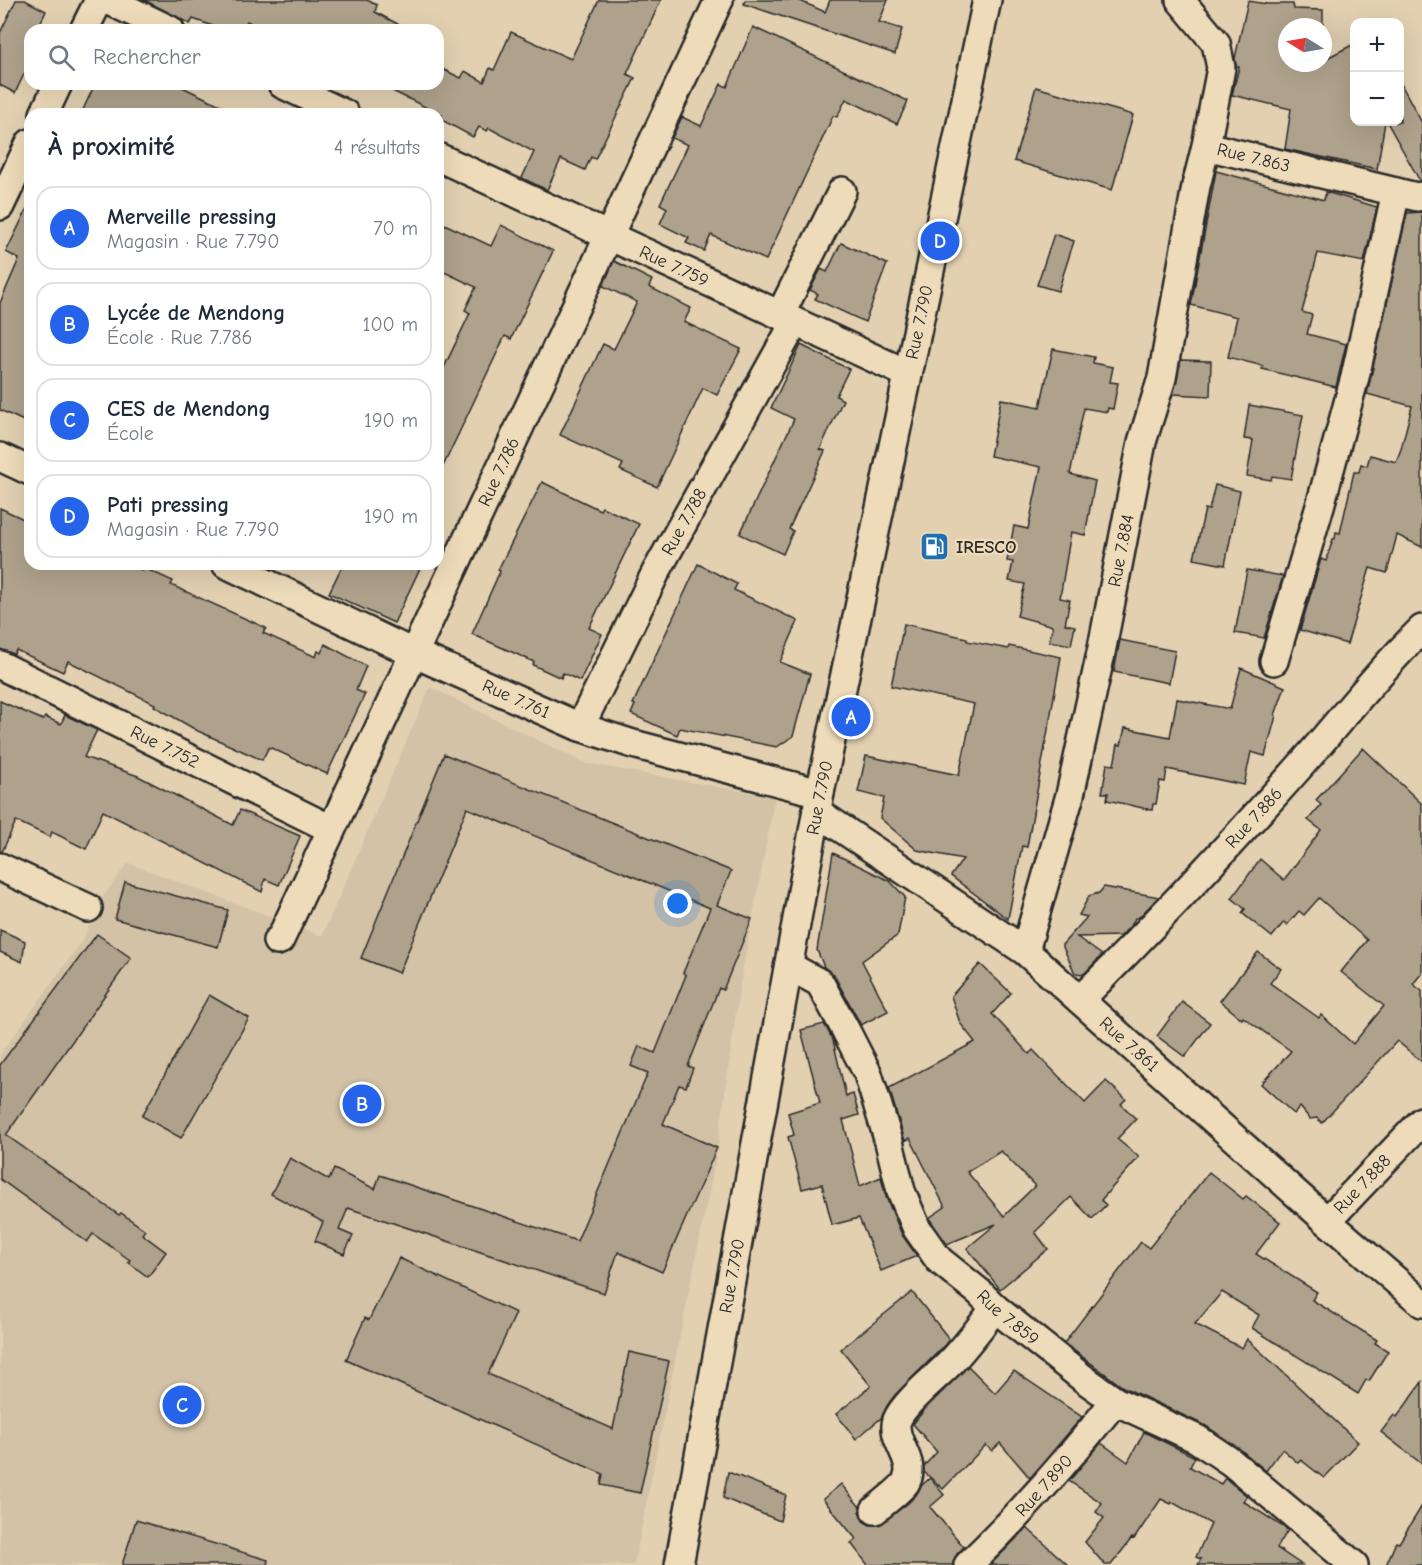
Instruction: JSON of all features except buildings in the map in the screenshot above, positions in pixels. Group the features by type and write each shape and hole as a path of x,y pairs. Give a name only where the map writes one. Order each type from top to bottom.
{"street":[{"path":"87,24 99,0"},
{"path":"108,0 158,24"},
{"name":"Rue 7.786","path":"277,941 280,940 719,0"},
{"name":"Rue 7.790","path":"679,1565 818,802 987,0"},
{"name":"Rue 7.863","path":"1180,0 1216,43 1221,68 1206,146 1409,194"},
{"path":"47,108 55,90"},
{"path":"295,90 332,108"},
{"name":"Rue 7.884","path":"1025,951 1070,795 1101,653 1142,442 1162,378 1196,186 1206,146"},
{"path":"0,206 24,156"},
{"name":"Rue 7.759","path":"444,160 908,374"},
{"name":"Rue 7.788","path":"580,727 656,572 787,318 842,191"},
{"path":"1274,660 1409,194"},
{"path":"0,457 24,468"},
{"name":"Rue 7.761","path":"239,570 413,653 580,727 818,802"},
{"name":"Rue 7.886","path":"1080,1000 1170,909 1310,755 1386,666 1422,629"},
{"name":"Rue 7.752","path":"0,665 331,829"},
{"name":"Rue 7.861","path":"818,802 1025,951 1422,1303"},
{"path":"0,867 88,908"},
{"name":"Rue 7.859","path":"789,966 820,983 868,1074 901,1191 916,1229 939,1260 995,1308 1115,1401 1197,1439 1231,1462 1354,1565"},
{"name":"Rue 7.888","path":"1328,1221 1422,1121"},
{"path":"875,1510 906,1482 908,1472 906,1456 896,1432 897,1420 903,1409 952,1362 995,1308"},
{"name":"Rue 7.890","path":"968,1565 1063,1466 1115,1401"}],"shaded area":[{"path":"430,687 584,763 775,797 739,990 717,1152 634,1565 0,1565 0,1055 84,938 97,905 128,863 322,936"}],"place":[{"name":"Pati pressing","path":"940,241"},
{"name":"IRESCO","path":"935,547"},
{"name":"Merveille pressing","path":"851,717"},
{"name":"Lycée de Mendong","path":"362,1104"},
{"name":"CES de Mendong","path":"182,1405"}]}
